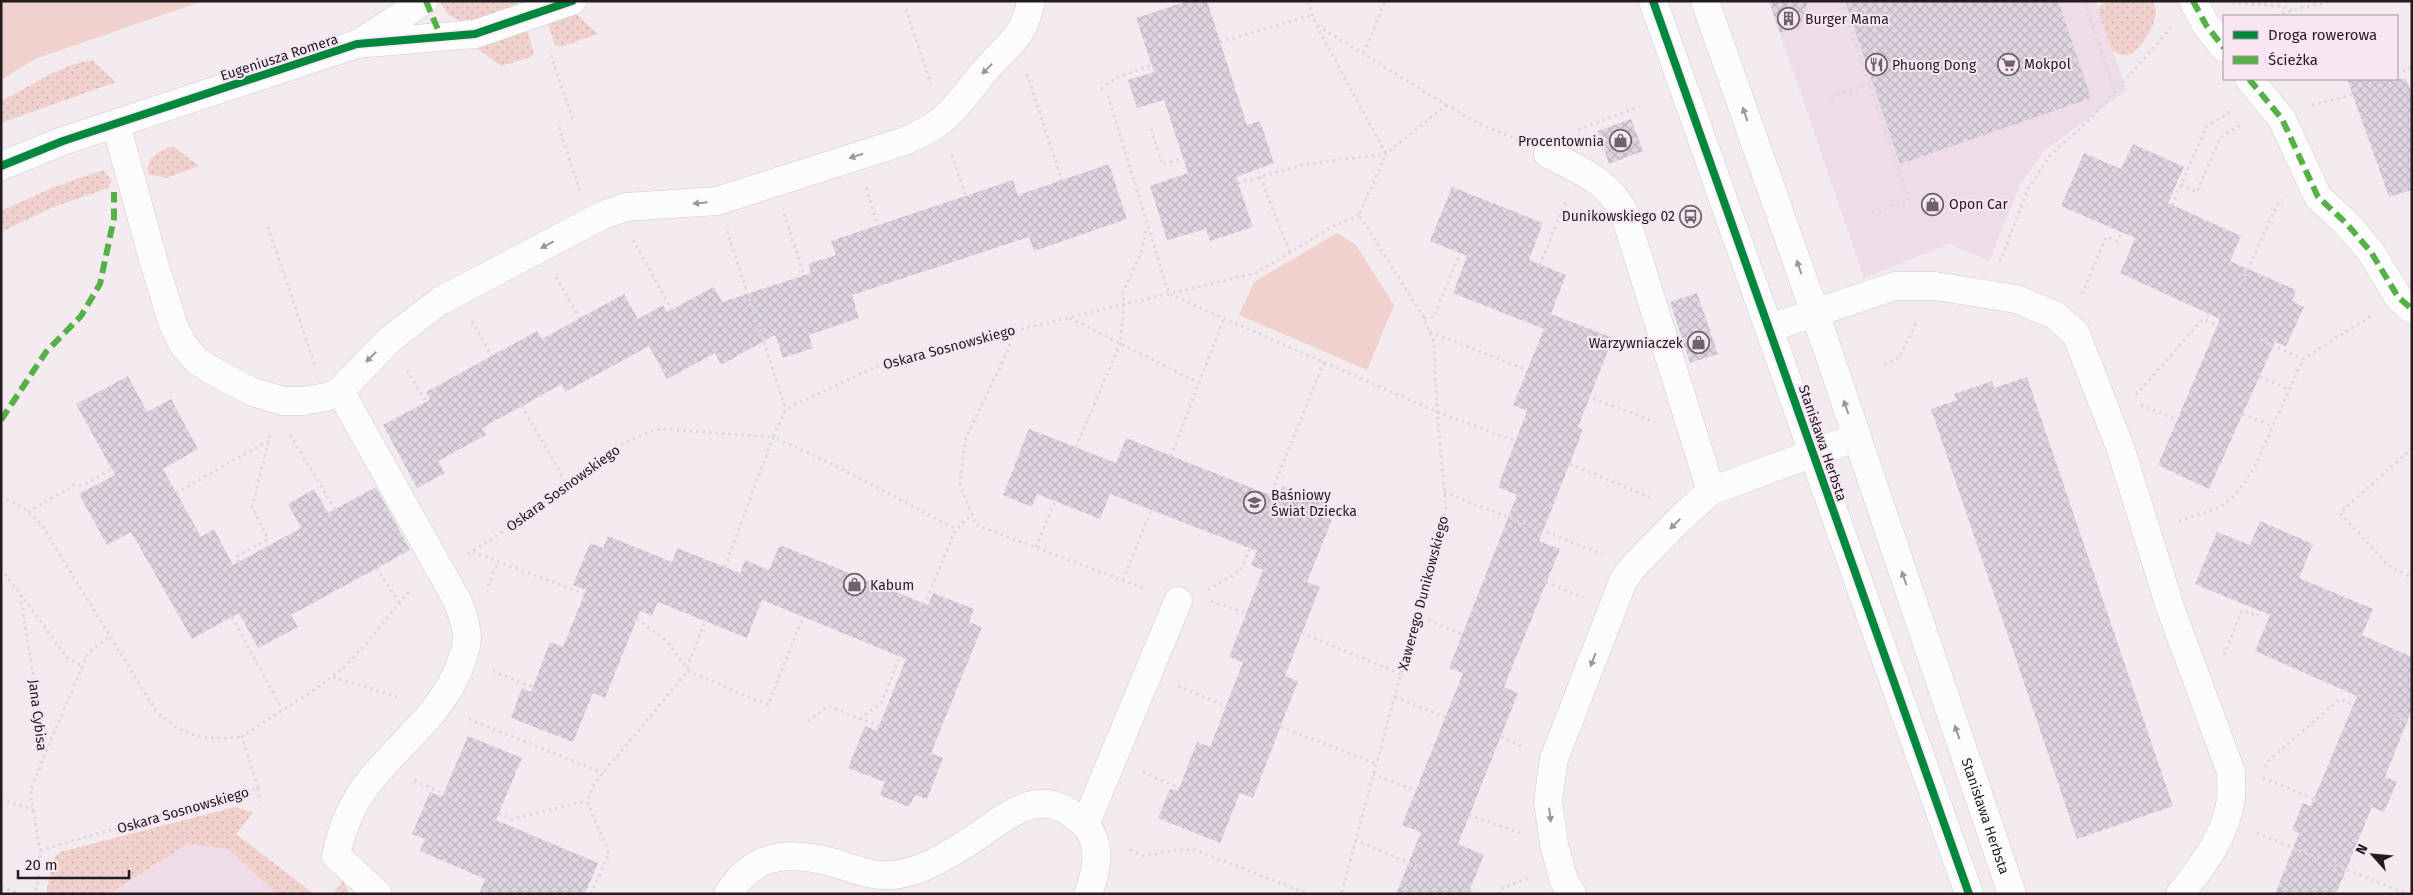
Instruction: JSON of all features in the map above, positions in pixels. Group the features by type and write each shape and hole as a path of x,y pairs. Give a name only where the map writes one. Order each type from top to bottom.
{"street":[{"path":"425,1 442,37"},
{"name":"Eugeniusza Romera","path":"357,44 425,1"},
{"name":"Eugeniusza Romera","path":"1,166 63,142 357,44 475,34 572,1"},
{"path":"116,124 154,263 174,327 184,346 196,360 211,370 254,392 283,401 304,401 333,394 371,356 440,301 603,215 626,207 652,204 684,205 717,201 905,141 941,122 959,105 984,71 1013,42 1028,16 1031,1"},
{"name":"Stanisława Herbsta","path":"1653,1 1969,894"},
{"name":"Stanisława Herbsta","path":"1706,1 1815,313 2012,894"},
{"path":"2193,2 2206,25 2223,47"},
{"path":"2265,99 2318,197 2346,223 2371,252 2398,297 2412,310"},
{"path":"1548,154 1578,169 1616,196 1624,212 1712,491"},
{"path":"1770,328 1895,286 1935,286 2016,299 2055,315 2076,334 2081,342 2102,398 2134,490 2171,610 2231,772 2231,798 2226,820 2214,847 2180,894"},
{"path":"333,394 440,570 458,602 465,621 466,643 453,683 437,708 364,788 350,811 340,835 336,856 378,894"},
{"path":"1572,894 1564,881 1554,844 1548,800 1554,759 1623,581 1632,567 1680,519 1712,491 1856,437"},
{"path":"1085,825 1178,601"},
{"path":"728,894 737,879 760,862 784,857 813,858 858,871 893,875 927,866 967,843 1011,812 1028,806 1044,804 1058,806 1073,814 1085,825 1097,847 1097,861 1088,894"}],"path":[{"path":"1308,1 1315,23 1386,154"},
{"path":"1364,53 1385,1"},
{"path":"1841,1 1909,200 1871,213"},
{"path":"2084,1 2115,91"},
{"path":"2279,15 2334,1"},
{"path":"1988,293 2028,189 2050,156 2072,134 2091,119 2193,2"},
{"path":"2231,2 2279,6 2293,10"},
{"path":"906,9 930,82"},
{"path":"1220,42 1312,15"},
{"path":"1315,23 1446,105 1482,125 1548,154"},
{"path":"1013,42 1024,65 1062,180"},
{"path":"552,55 574,123"},
{"path":"1101,89 1118,77 1152,65"},
{"path":"2403,71 2412,66"},
{"path":"1831,97 1869,84"},
{"path":"2172,205 2207,126 2265,99 2304,107 2352,95"},
{"path":"1108,96 1168,294 1437,412 1516,442"},
{"path":"2181,184 2197,192 2220,138 2265,99"},
{"path":"1359,215 1386,154 1446,105"},
{"path":"1569,134 1640,106"},
{"path":"941,122 966,196"},
{"path":"559,127 576,178"},
{"path":"1151,129 1163,165 1183,158"},
{"path":"1238,183 1307,164 1386,154"},
{"path":"1540,265 1578,169"},
{"path":"1260,177 1290,252"},
{"path":"775,182 804,275"},
{"path":"617,210 672,310"},
{"path":"268,227 333,394"},
{"path":"1076,448 1120,344 1124,304 1123,292 1141,253 1147,227"},
{"path":"2242,282 2265,230"},
{"path":"2064,322 2078,303 2106,237 2117,241 2122,232"},
{"path":"725,567 772,437 786,409 732,246"},
{"path":"541,248 579,318"},
{"path":"1424,318 1434,317 1460,253"},
{"path":"1884,364 1898,358 1935,286"},
{"path":"456,293 492,356"},
{"path":"2188,517 2220,507 2233,497 2246,481 2303,359 2373,315"},
{"path":"1069,318 1199,383"},
{"path":"1171,456 1224,318"},
{"path":"2131,401 2203,319 2218,325"},
{"path":"1012,331 1009,348 965,440 960,485 976,525 1178,601"},
{"path":"1430,332 1527,370"},
{"path":"2260,340 2303,359"},
{"path":"1268,511 1276,481 1324,362"},
{"path":"2260,377 2288,389"},
{"path":"1581,394 1694,437"},
{"path":"239,562 236,557 268,539 252,507 273,425 283,401"},
{"path":"522,406 567,485"},
{"path":"2243,414 2272,426"},
{"path":"273,425 292,436 335,509"},
{"path":"772,437 836,466 956,529"},
{"path":"176,493 269,440"},
{"path":"2412,448 2340,513 2389,566 2412,578"},
{"path":"1570,464 1652,498 1680,519"},
{"path":"28,512 74,485 83,485 112,469"},
{"path":"1444,492 1599,553"},
{"path":"1,496 28,512 42,524 156,711 173,727 188,734 214,739 242,737"},
{"path":"1036,548 1055,501"},
{"path":"1123,580 1151,510"},
{"path":"919,617 956,529 972,515"},
{"path":"1205,592 1240,571 1250,548"},
{"path":"473,552 598,599"},
{"path":"377,568 399,603"},
{"path":"20,594 68,659 82,666"},
{"path":"2202,696 2209,692 2242,610 2257,616 2259,611"},
{"path":"1416,616 1462,634"},
{"path":"232,617 282,709"},
{"path":"637,619 667,641 687,669 768,705 803,617"},
{"path":"591,894 609,853 588,800 592,788 687,669 705,621"},
{"path":"1302,633 1401,674"},
{"path":"46,752 88,653 110,636"},
{"path":"860,719 882,702 900,656"},
{"path":"462,660 533,687"},
{"path":"1148,673 1226,706"},
{"path":"1395,696 1446,717"},
{"path":"2314,799 2260,777 2268,761 2340,699 2353,705"},
{"path":"808,721 828,706 878,726"},
{"path":"2394,716 2412,724"},
{"path":"1280,727 1376,764"},
{"path":"1112,759 1179,788"},
{"path":"385,765 399,774 458,799"},
{"path":"1373,774 1416,791"},
{"path":"258,788 260,802"},
{"path":"1,799 34,810"},
{"path":"499,813 512,819 588,800"},
{"path":"1469,815 1508,829"},
{"path":"2263,835 2407,894"},
{"path":"1355,840 1417,866"},
{"path":"1162,854 1177,850 1196,850 1308,894"},
{"path":"1498,894 1500,889 1520,881"},
{"path":"1,887 20,894"},
{"path":"1470,890 1479,894"}],"shaded area":[{"path":"1,1 203,1 35,59 1,80"},
{"path":"443,1 517,1 519,10 463,23 449,15 440,3"},
{"path":"1769,1 2095,1 2127,90 2044,151 2020,185 1989,261 1949,244 1864,278"},
{"path":"2109,1 2153,1 2156,12 2150,31 2142,44 2133,53 2122,55 2112,51 2098,10 2101,5"},
{"path":"574,12 598,34 560,47 555,45 547,22"},
{"path":"526,28 534,52 531,57 501,66 474,46"},
{"path":"92,60 116,82 1,123 1,101 67,67"},
{"path":"173,146 199,166 166,178 148,174 151,159 163,150"},
{"path":"103,170 112,181 108,188 51,208 1,232 1,211 54,187"},
{"path":"1337,233 1356,245 1394,305 1367,370 1239,315 1254,282"},
{"path":"235,807 253,812 236,834 314,894 276,894 229,849 188,844 109,894 46,894 53,859 60,852"},
{"path":"188,844 229,849 276,894 109,894"},
{"path":"343,881 349,894 333,894"}],"building":[{"path":"1188,1 1207,1 1247,125 1260,121 1274,163 1236,177 1253,227 1210,241 1206,229 1167,240 1150,186 1188,173 1164,100 1137,108 1128,80 1154,72 1136,18"},
{"name":"Burger Mama","path":"1769,1 1808,1 1800,27 1780,33"},
{"path":"1845,1 2058,1 2091,98 1900,164"},
{"path":"2406,79 2412,95 2412,190 2389,197 2347,80"},
{"name":"Procentownia","path":"1631,119 1643,151 1609,164 1598,131"},
{"path":"2133,144 2184,167 2168,203 2241,236 2230,261 2296,290 2292,301 2304,307 2286,346 2275,342 2209,489 2158,465 2220,319 2120,273 2135,238 2061,206 2084,153 2121,169"},
{"path":"1109,164 1127,219 1034,251 1029,237 852,295 859,318 809,335 813,348 783,358 775,335 721,365 715,353 667,379 649,346 565,392 562,384 482,428 486,435 438,461 445,473 417,488 383,425 430,400 426,392 537,331 542,339 624,294 638,319 663,305 667,312 714,287 722,302 811,273 808,264 836,255 831,241 1013,180 1018,195"},
{"path":"1452,187 1543,223 1529,260 1566,275 1551,314 1613,338 1578,427 1583,430 1539,541 1560,549 1504,687 1518,693 1458,844 1484,855 1468,894 1396,894 1421,832 1402,825 1463,673 1449,668 1517,495 1498,487 1527,411 1513,405 1544,329 1453,293 1467,256 1430,241"},
{"path":"1697,293 1718,354 1690,363 1670,302"},
{"path":"128,376 147,412 171,399 198,449 163,469 201,537 214,529 233,565 301,528 288,504 314,489 328,513 376,487 410,550 291,615 298,627 258,648 239,613 192,639 131,532 107,545 79,494 115,475 76,404"},
{"path":"2027,377 2173,806 2077,839 1931,409 1957,400 1954,394 1992,381 1994,388"},
{"path":"1029,429 1116,463 1126,438 1278,498 1283,486 1324,502 1319,515 1332,520 1307,582 1320,587 1285,676 1298,681 1253,798 1240,793 1220,843 1158,818 1170,789 1178,791 1197,742 1210,747 1243,662 1229,657 1263,570 1251,565 1257,551 1110,494 1100,519 1037,494 1032,507 1003,495"},
{"path":"2260,521 2313,544 2299,578 2373,609 2362,635 2412,657 2412,709 2385,777 2397,782 2384,812 2372,807 2336,894 2275,894 2299,833 2292,830 2303,803 2311,806 2357,696 2255,651 2270,615 2195,584 2217,532 2250,545"},
{"path":"608,536 672,562 677,548 740,573 745,560 769,570 780,545 928,605 933,593 974,609 969,622 982,627 931,753 943,758 927,799 915,795 909,807 880,795 885,782 848,768 865,726 877,731 906,659 762,600 747,638 658,602 652,616 640,611 605,698 593,693 573,742 511,718 522,688 531,692 550,642 563,647 586,590 573,585 590,543 603,548"},
{"path":"468,736 522,758 496,820 598,863 585,894 479,894 485,879 420,851 425,839 412,834 430,792 442,797"}],"marked path":[{"path":"426,1 441,37"},
{"path":"2193,1 2206,25 2223,47"},
{"path":"2250,80 2282,119 2318,197 2346,223 2371,252 2398,297 2412,309"},
{"path":"1,420 46,352 81,316 100,284 114,218 114,192"}],"cycle path":[{"path":"1,166 63,141 357,44 475,34 572,1"},
{"path":"1653,1 1969,894"}],"place":[{"name":"Burger Mama","path":"1789,19"},
{"name":"Mokpol","path":"2008,64"},
{"name":"Phuong Dong","path":"1876,65"},
{"name":"Procentownia","path":"1620,141"},
{"name":"Opon Car","path":"1933,204"},
{"name":"Dunikowskiego 02","path":"1691,216"},
{"name":"Warzywniaczek","path":"1699,343"},
{"name":"Baśniowy Świat Dziecka","path":"1255,503"},
{"name":"Kabum","path":"854,585"}]}
